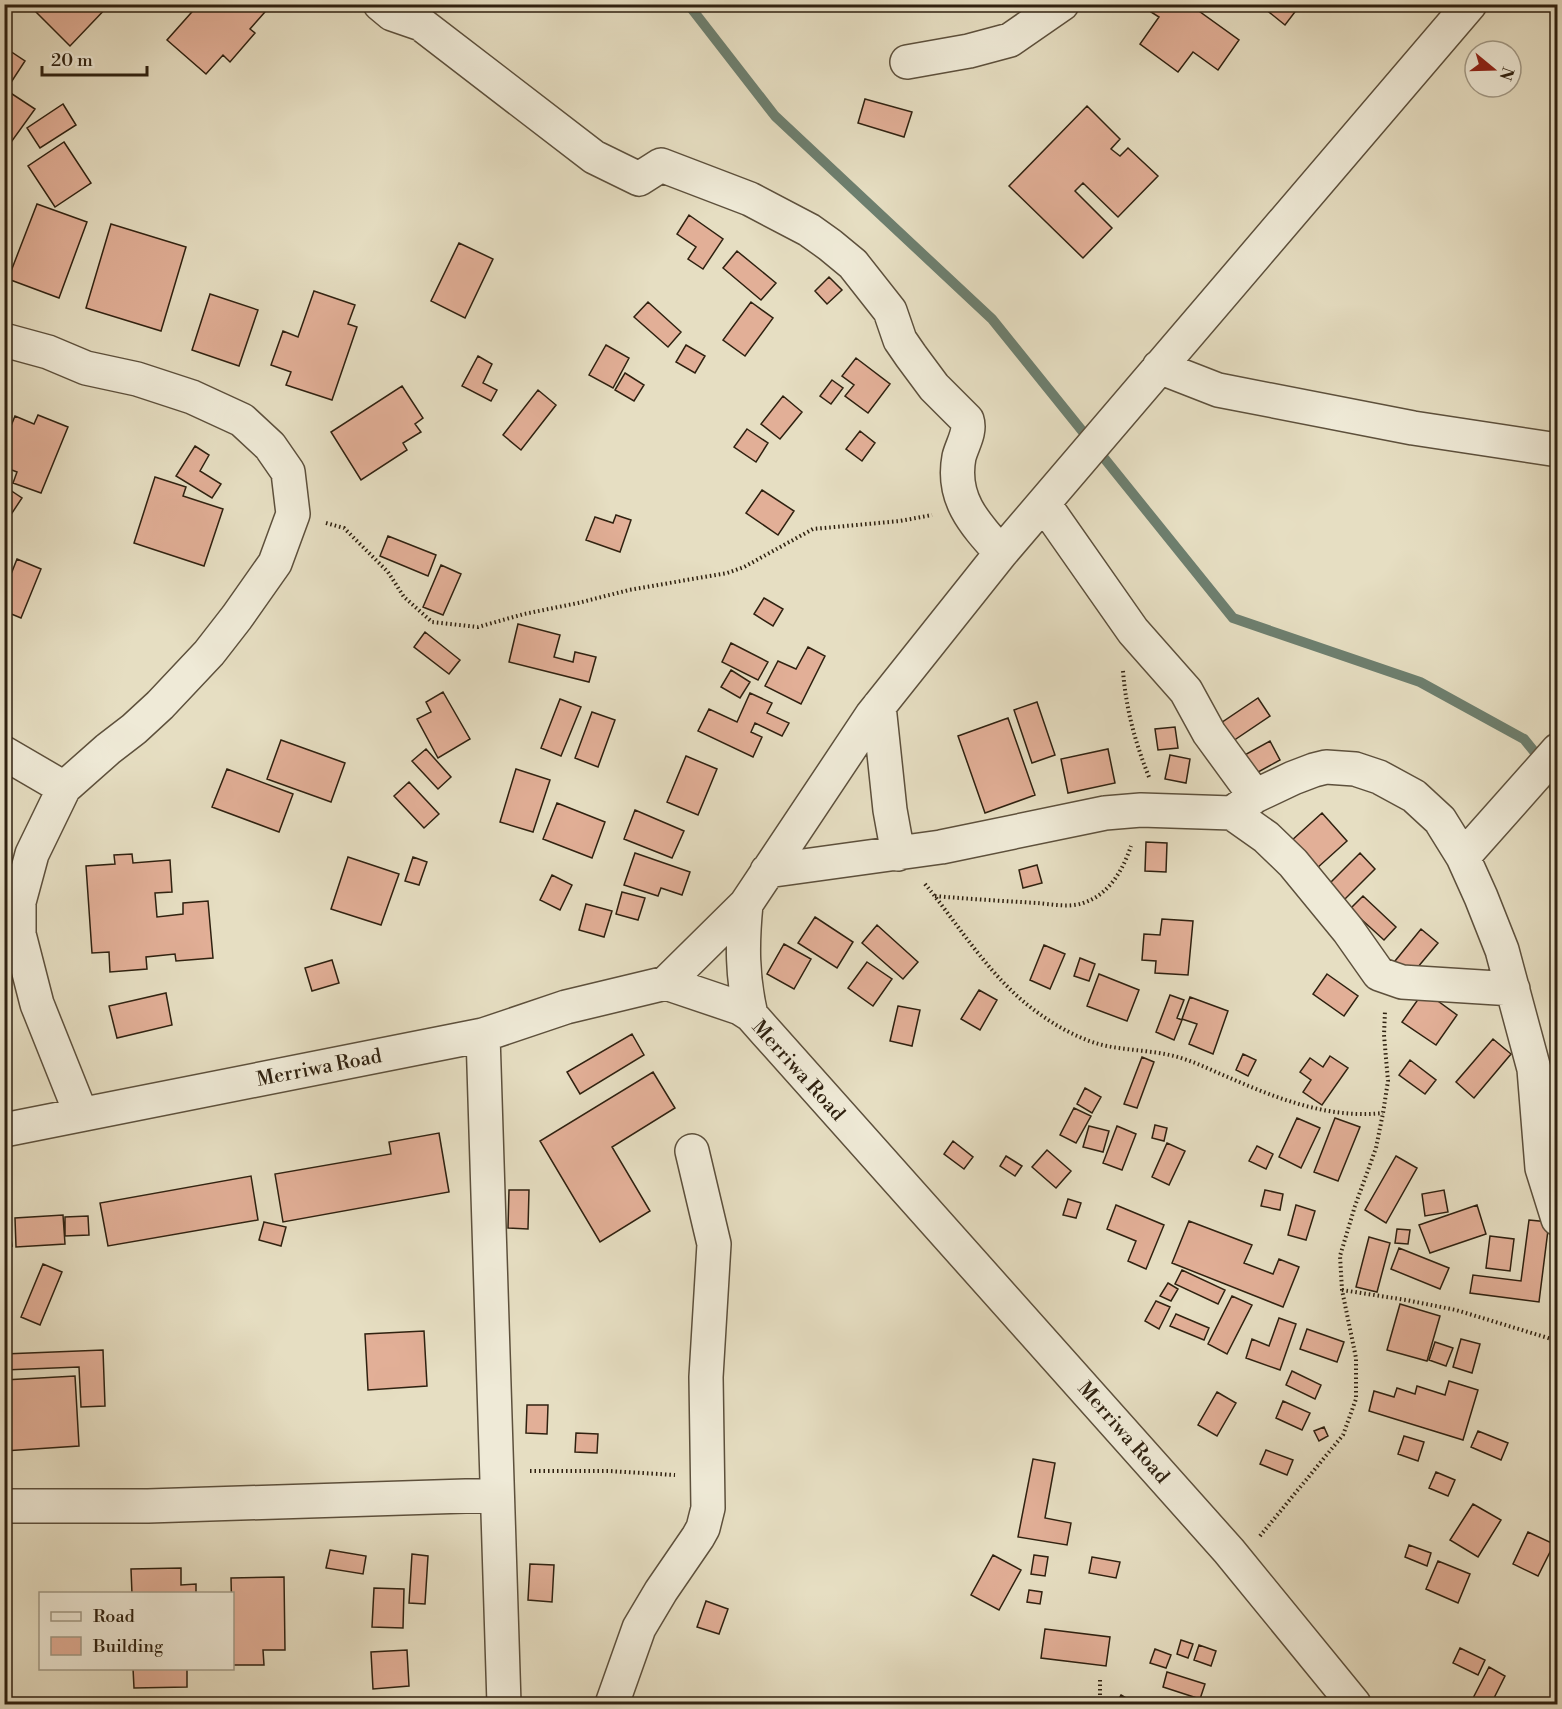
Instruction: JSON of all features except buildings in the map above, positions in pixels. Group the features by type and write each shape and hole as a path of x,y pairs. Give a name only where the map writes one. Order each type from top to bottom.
{"street":[{"path":"380,4 392,14 421,24 594,157 639,179 661,165 750,199 809,230 853,264 890,311 900,340 911,357 934,387 967,421 966,436 959,458 959,487 962,501 965,509 1001,553"},
{"path":"907,62 969,51 1010,40 1062,4"},
{"path":"666,983 746,904 879,706 1001,553 1470,4"},
{"path":"4,340 48,352 86,368 192,396 242,420 270,446 288,472 293,514 274,563 237,617 209,653 134,729 108,748 64,788 32,854 19,902 19,934 37,1004 81,1114"},
{"path":"1159,367 1218,390 1413,428 1557,450"},
{"path":"1046,502 1133,631 1186,691 1244,805 1266,837 1293,863 1348,930 1375,970 1386,977 1402,982 1513,989"},
{"path":"879,706 890,810 898,854"},
{"path":"1463,857 1557,750"},
{"path":"4,753 64,788"},
{"path":"767,872 898,854 1005,835 1082,818 1152,810 1211,814 1244,805 1314,770 1326,767 1355,769 1379,777 1414,796 1440,820 1463,857 1502,950 1534,1069 1542,1168 1557,1219"},
{"path":"746,904 742,961 744,984 751,1015"},
{"path":"4,966 19,934"},
{"name":"Merriwa Road","path":"4,1130 483,1035 566,1007 666,983 733,1005 751,1015 1084,1387 1238,1562 1354,1704"},
{"path":"483,1035 504,1704"},
{"path":"612,1704 639,1628 703,1528 708,1508 706,1377 714,1244 692,1151"},
{"path":"4,1506 148,1506 496,1485"}],"path":[{"path":"293,514 344,528 388,572 404,597 432,622 478,627 630,590 727,573 744,567 813,529 900,520 965,509"},
{"path":"935,896 1062,905 1084,903 1107,888 1122,870 1135,834 1152,810 1130,724 1123,665"},
{"path":"898,854 935,896 997,975 1024,1002 1052,1022 1091,1041 1111,1047 1183,1058 1233,1080 1317,1109 1355,1115 1383,1113"},
{"path":"1238,1562 1343,1435 1356,1399 1356,1358 1342,1290 1340,1256 1376,1148 1383,1113 1388,1081 1384,1035 1386,977"},
{"path":"1342,1290 1456,1310 1557,1341"},
{"path":"496,1485 562,1470 709,1477"},
{"path":"1100,1680 1100,1704"}],"waterway":[{"path":"688,4 775,116 992,319 1233,618 1420,682 1524,739 1545,765 1558,798"}]}
